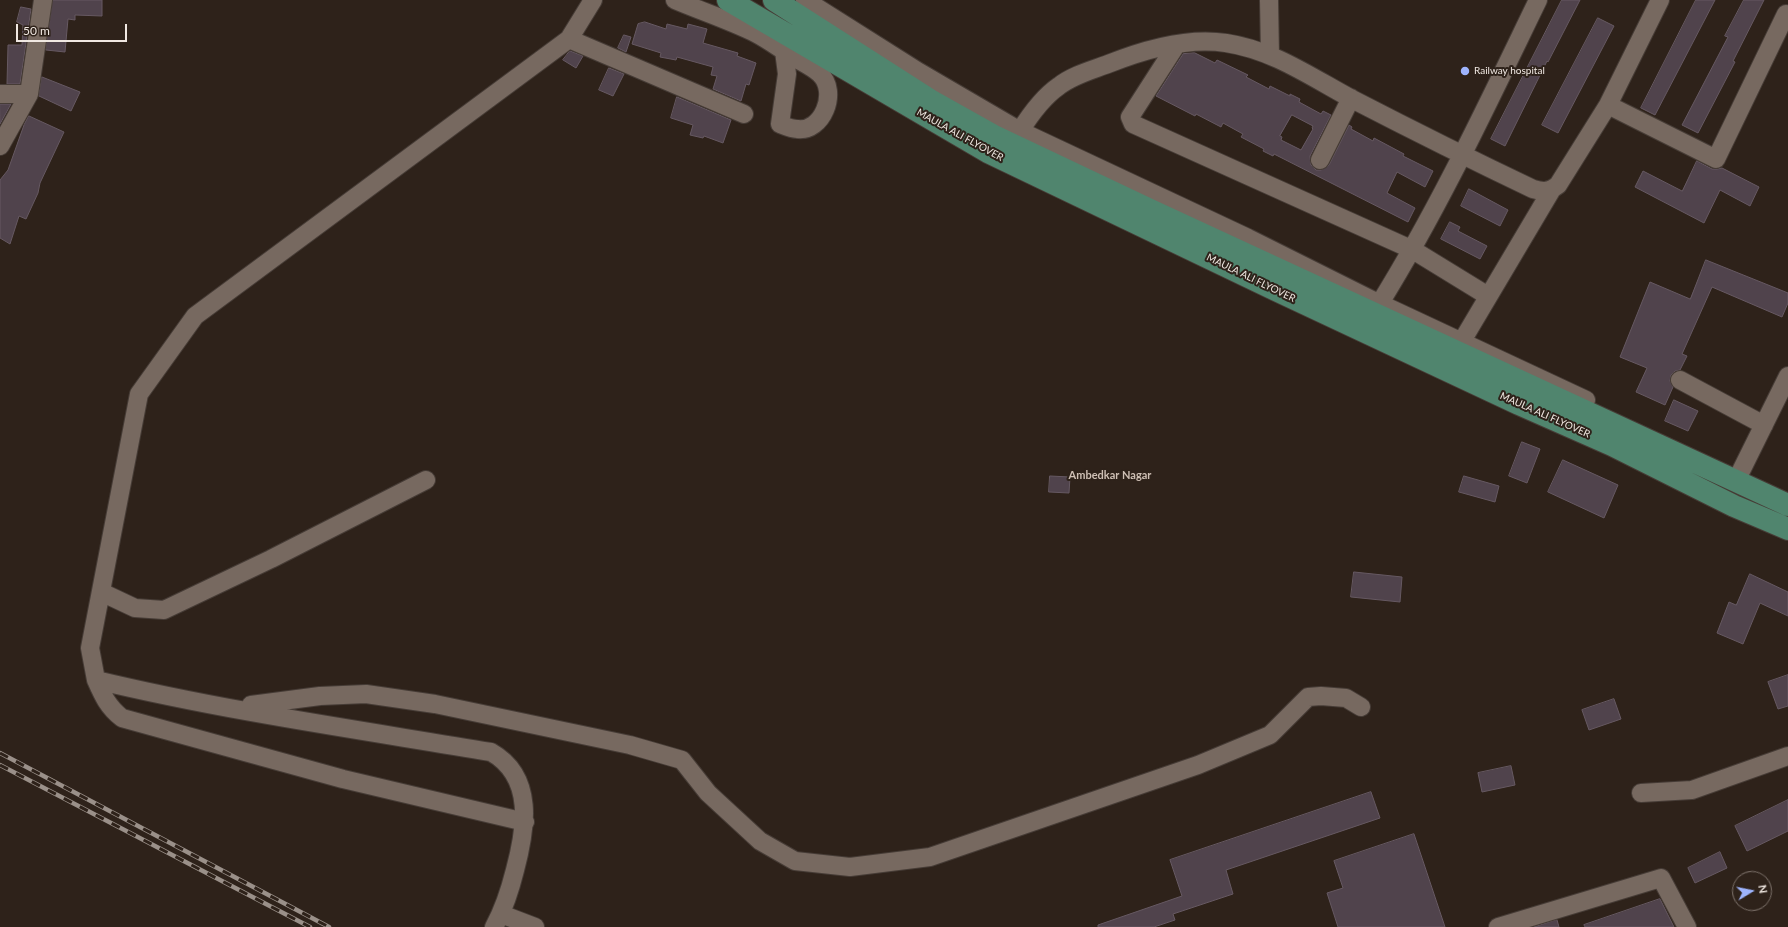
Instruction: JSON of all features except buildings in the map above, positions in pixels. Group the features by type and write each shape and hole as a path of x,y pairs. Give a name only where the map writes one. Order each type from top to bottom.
{"main road":[{"name":"MAULA ALI FLYOVER","path":"728,0 988,152 1283,294 1612,446 1734,506 1788,529"},
{"name":"MAULA ALI FLYOVER","path":"774,0 930,100 996,137 1164,217 1788,505"}],"street":[{"path":"0,146 28,94 43,0"},
{"path":"525,822 343,779 122,718 112,711 104,700 96,680 90,648 139,394 195,316 569,39 593,0"},
{"path":"675,0 754,32 784,51"},
{"path":"805,0 919,72 1020,131 1241,234 1380,304 1462,341 1788,498"},
{"path":"1269,0 1270,55"},
{"path":"1380,304 1413,250 1462,156 1538,0"},
{"path":"1462,341 1551,191 1558,185 1608,105 1660,0"},
{"path":"1608,105 1716,159 1786,14"},
{"path":"569,39 744,114"},
{"path":"1020,131 1026,120 1059,85 1078,75 1116,60 1177,44 1225,42 1256,49 1282,59 1351,98 1462,156 1533,189 1542,192 1551,191"},
{"path":"1177,44 1130,117 1133,124 1413,250 1488,296"},
{"path":"0,94 28,94"},
{"path":"1320,160 1351,98"},
{"path":"1739,475 1788,376"},
{"path":"1680,380 1764,425"},
{"path":"101,592 135,608 164,610 271,559 426,480"},
{"path":"96,680 136,690 232,708 491,752 500,757 516,777 522,791 525,822 522,844 497,920 535,927"},
{"path":"232,708 320,696 366,694 435,704 630,745 682,760 708,793 760,840 795,861 850,867 930,858 1198,765 1270,735 1308,697 1321,696 1346,698 1361,707"},
{"path":"1641,793 1692,790 1788,756"},
{"path":"1498,927 1661,878 1687,927"}],"railway":[{"path":"0,753 329,927"},
{"path":"0,765 310,927"}],"place":[{"name":"Railway hospital","path":"1465,71"}],"district":[{"name":"Ambedkar Nagar","path":"1110,475"}]}
